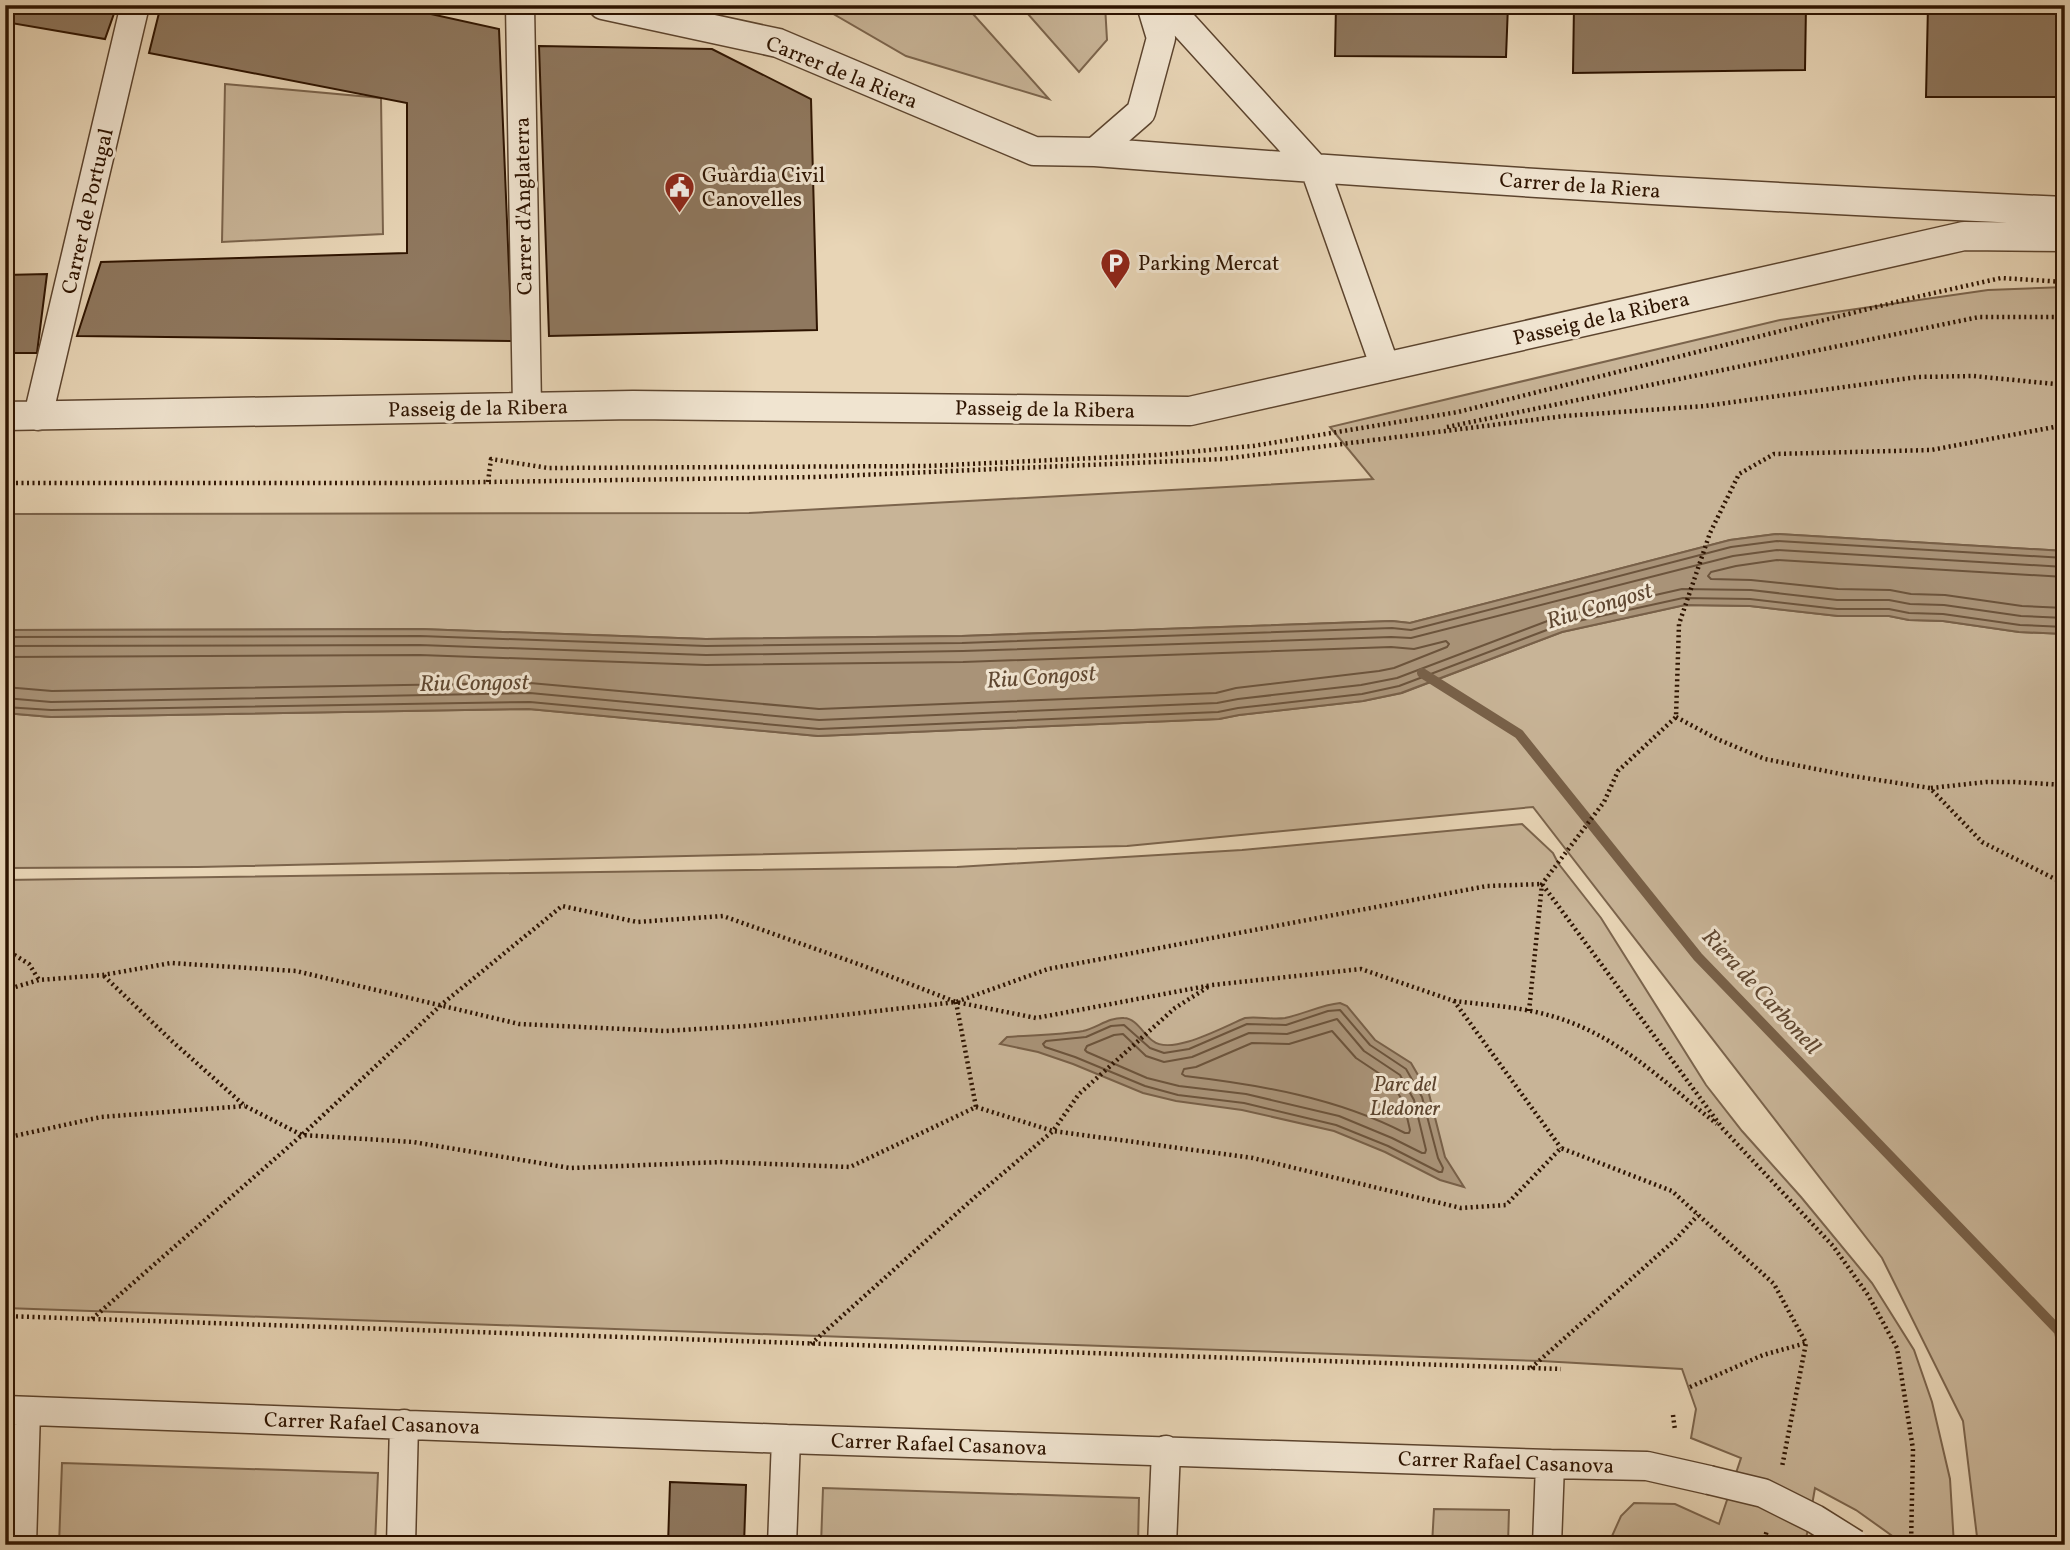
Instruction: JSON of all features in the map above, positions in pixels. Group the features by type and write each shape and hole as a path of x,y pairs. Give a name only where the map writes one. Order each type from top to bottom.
{"street":[{"name":"Carrer de Portugal","path":"38,416 135,5"},
{"name":"Carrer d'Anglaterra","path":"520,5 527,407"},
{"name":"Carrer de la Riera","path":"603,5 778,43 1034,151 1095,152 1315,169 1814,200 2065,211"},
{"path":"1095,152 1141,112 1161,38 1151,5"},
{"path":"1166,5 1315,169 1385,367"},
{"name":"Passeig de la Ribera","path":"5,416 633,405 1190,411 1964,236 2065,237"},
{"path":"16,1411 22,1545"},
{"name":"Carrer Rafael Casanova","path":"16,1411 786,1439 1647,1465 1763,1493 1815,1519 1855,1544"},
{"path":"401,1545 404,1424"},
{"path":"782,1545 786,1439"},
{"path":"1162,1545 1166,1450"},
{"path":"1547,1545 1550,1464"}],"path":[{"path":"1405,436 1979,317 2065,317"},
{"path":"5,483 421,483 816,477 1223,459 1564,416 1705,406 1917,377 1973,376 2065,384"},
{"path":"1529,1011 1542,884 1604,802 1618,771 1676,718 1679,624 1710,533 1739,474 1774,454 1931,450 2065,425"},
{"path":"1676,718 1765,759 1846,775 1930,788 2000,782 2065,785"},
{"path":"1930,788 1982,842 2065,884"},
{"path":"5,990 39,980 103,975 171,963 296,971 519,1024 665,1031 747,1026 956,1002 1048,970 1487,886 1542,884"},
{"path":"1542,884 1723,1129 1833,1246 1868,1295 1897,1348 1913,1448 1912,1545"},
{"path":"92,1319 302,1135 441,1005 562,906 637,922 723,916 956,1002 1036,1018 1212,985 1361,969 1454,1001 1556,1017 1604,1037 1639,1060 1723,1129"},
{"path":"5,949 29,964 39,980"},
{"path":"103,975 245,1106 302,1135 413,1142 570,1168 721,1162 850,1167 976,1107 1053,1131 1253,1158 1461,1208 1506,1205 1560,1148"},
{"path":"811,1344 1053,1131 1079,1094 1175,1008 1212,985"},
{"path":"1454,1001 1560,1148 1672,1191 1774,1284 1807,1343 1779,1480"},
{"path":"956,1002 976,1107"},
{"path":"5,1138 101,1117 245,1106"},
{"path":"1529,1369 1664,1249 1698,1215"},
{"path":"5,1316 1561,1369"},
{"path":"1689,1387 1763,1355 1807,1343"},
{"path":"1673,1415 1675,1430"},
{"path":"1763,1545 1770,1519"}],"green space":[{"path":"818,5 965,5 1049,99 906,56"},
{"path":"1020,5 1105,5 1107,40 1079,72"},
{"path":"225,84 381,98 383,234 222,242"},
{"path":"2065,287 2065,551 1776,534 1730,540 1410,623 1392,621 962,636 706,639 420,629 5,630 5,514 749,513 1373,479 1330,427 1780,320 1988,290"},
{"path":"1685,605 1750,606 1838,616 1889,616 2019,632 2065,634 2065,1545 1978,1545 1963,1421 1882,1258 1533,807 1127,846 198,867 5,868 5,713 51,717 529,709 818,736 1219,719 1363,701 1402,693 1562,632"},
{"name":"Parc del Lledoner","path":"1522,824 1553,853 1601,918 1706,1085 1872,1283 1914,1350 1932,1402 1950,1479 1954,1545 1905,1545 1856,1510 1815,1488 1805,1545 1608,1545 1621,1516 1634,1503 1675,1504 1719,1524 1741,1458 1691,1438 1696,1409 1682,1369 1541,1361 5,1308 5,880 957,867 1242,850"},
{"path":"62,1463 378,1473 375,1545 59,1545"},
{"path":"823,1488 1139,1498 1138,1545 821,1545"},
{"path":"1434,1509 1509,1510 1508,1545 1432,1545"}],"water":[{"name":"Riu Congost","path":"1776,534 2065,551 2065,634 2019,632 1889,616 1838,616 1750,606 1685,605 1562,632 1401,693 1363,701 1219,719 818,736 529,709 51,717 5,713 5,630 420,629 706,639 962,636 1392,621 1410,623 1730,540"},
{"path":"1340,1003 1347,1006 1375,1040 1411,1063 1429,1094 1445,1157 1464,1187 1440,1180 1385,1152 1334,1131 1242,1110 1176,1101 1143,1093 1038,1052 1000,1044 1007,1037 1083,1031 1113,1019 1124,1018 1136,1024 1153,1041 1162,1045 1173,1045 1199,1038 1245,1018 1285,1018"}],"building":[{"path":"5,5 117,5 105,39 5,22"},
{"path":"161,5 390,5 499,29 512,341 77,336 101,262 407,253 407,103 149,53"},
{"path":"1336,5 1508,5 1506,57 1335,56"},
{"path":"1574,5 1806,5 1805,70 1573,73"},
{"path":"1928,5 2065,5 2065,97 1926,97"},
{"name":"Guàrdia Civil Canovelles","path":"539,46 712,49 811,99 817,330 549,336"},
{"path":"47,274 37,353 5,353 5,275"},
{"path":"670,1482 746,1485 744,1545 668,1545"}],"waterway":[{"name":"Riera de Carbonell","path":"1422,673 1519,734 1698,957 2059,1331 2065,1366"}],"place":[{"name":"Guàrdia Civil Canovelles","path":"679,214"},
{"name":"Parking Mercat","path":"1115,290"}]}
